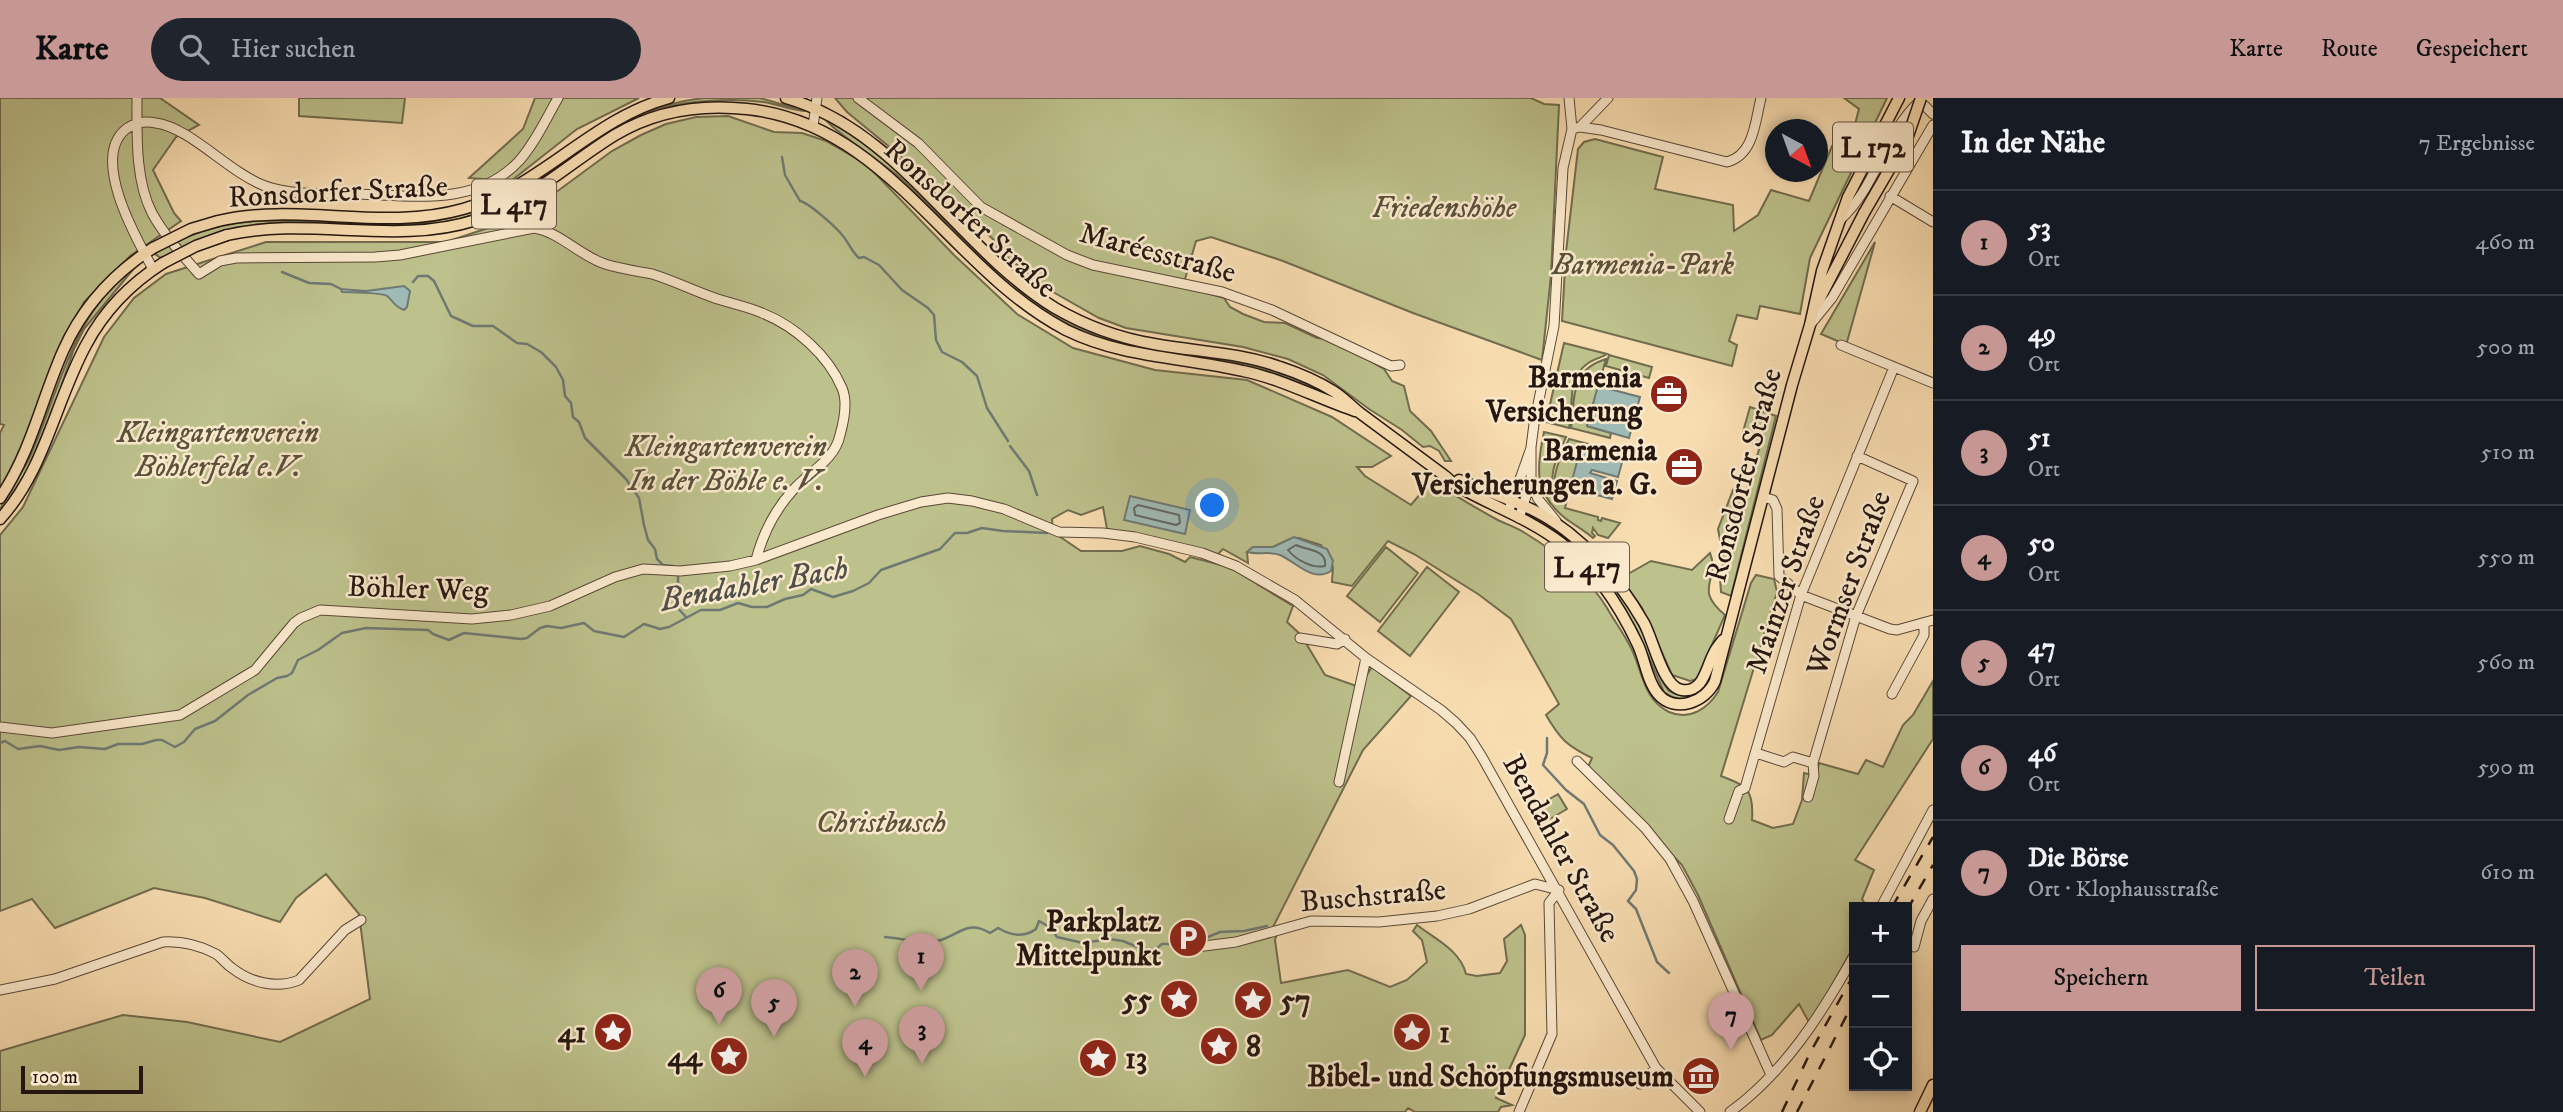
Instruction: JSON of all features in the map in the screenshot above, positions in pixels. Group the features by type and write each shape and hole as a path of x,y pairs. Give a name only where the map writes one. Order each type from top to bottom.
{"main road":[{"name":"Ronsdorfer Straße","path":"149,251 173,237 218,221 280,214 407,218 438,215 466,208 489,201 518,186 616,119 669,98"},
{"name":"Ronsdorfer Straße","path":"786,98 817,103 879,148 1002,268 1065,314 1125,338 1227,354 1278,366 1331,389 1455,485 1511,507 1524,506 1559,525 1600,562 1638,614 1650,635 1667,678 1675,688 1686,690 1699,684 1714,653 1725,638"},
{"name":"L 172","path":"1837,223 1899,98"},
{"name":"L 172","path":"1814,308 1907,139 1919,101"},
{"name":"Ronsdorfer Straße","path":"158,266 196,246 227,235 285,228 401,232 437,229 463,223 492,214 519,201 630,127 677,111 706,107 750,109 813,126 839,139 879,167 998,282 1035,311 1067,330 1138,355 1258,374 1357,411"},
{"name":"Ronsdorfer Straße","path":"1825,292 1837,223"},
{"name":"L 417","path":"0,498 25,455 55,371 73,332 106,286 149,251"},
{"name":"L 417","path":"0,519 24,488 40,456 91,336 114,303 158,266"},
{"name":"Ronsdorfer Straße","path":"1511,507 1519,518 1561,542 1601,583 1633,634 1656,692 1666,700 1681,704 1692,703 1710,691 1715,681 1814,308"},
{"path":"1920,1112 1933,1085"}],"street":[{"path":"137,98 145,193 152,212 199,274 220,261 236,258 400,255 534,228 552,234 602,263 668,279 762,313 788,326 814,346 842,388 845,400 844,417 834,451 783,502 762,538 756,560"},
{"path":"158,266 134,234 111,163 117,137 137,122 155,122 176,129 241,174 266,186 293,191 441,197 471,191 506,173 530,147 558,98"},
{"name":"Maréesstraße","path":"858,98 918,143 981,206 1067,255 1093,265 1222,292 1272,310 1391,366 1401,365"},
{"path":"1569,98 1576,128"},
{"path":"1511,507 1531,447 1554,326 1563,168 1576,128 1608,98"},
{"path":"1576,128 1601,130 1727,162 1739,158 1747,150 1762,98"},
{"path":"1919,101 1933,114"},
{"name":"Ronsdorfer Straße","path":"1837,223 1856,205 1902,123 1919,101"},
{"path":"813,126 817,103"},
{"name":"Ronsdorfer Straße","path":"1810,325 1825,292 1890,196 1933,125"},
{"path":"1890,196 1933,222"},
{"path":"1841,345 1933,383"},
{"name":"Mainzer Straße","path":"1729,819 1739,792 1745,788 1801,595 1894,367"},
{"path":"1519,518 1531,481 1531,447"},
{"name":"Wormser Straße","path":"1808,797 1814,776 1813,763 1856,615 1913,481 1857,456"},
{"path":"1531,481 1538,499 1559,525"},
{"path":"1763,496 1773,500 1777,509 1779,576 1801,595 1897,630 1929,622"},
{"name":"Böhler Weg","path":"0,727 52,733 180,715 255,670 294,623 320,610 472,619 511,615 550,606 615,576 643,569 680,572 756,560 878,515 921,502 948,498 1004,509 1059,532"},
{"name":"Bendahler Straße","path":"1059,532 1135,537 1223,560 1294,600 1366,658 1441,710 1470,738 1559,890 1656,1068 1700,1112"},
{"path":"1892,694 1929,622"},
{"path":"1300,638 1337,643 1345,639"},
{"path":"1339,782 1366,658"},
{"path":"1756,752 1784,762 1793,757 1813,763"},
{"path":"1577,761 1645,828 1670,859 1693,901 1771,1075"},
{"path":"1884,902 1933,810"},
{"name":"Buschstraße","path":"1188,948 1236,942 1311,922 1379,922 1437,916 1469,909 1535,884 1559,890"},
{"path":"1518,1112 1552,1034 1549,903 1559,890"},
{"path":"1914,947 1921,921 1933,899"},
{"path":"0,990 55,979 163,942 181,941 218,956 250,979 270,984 289,984 299,980 345,930 361,920"},
{"path":"1730,1112 1771,1075 1822,1012 1849,965"},
{"path":"1640,1084 1656,1068"}],"green space":[{"path":"0,98 160,98 199,125 176,137 153,170 174,213 181,221 130,256 84,302 63,341 21,452 0,490 0,433 4,425 0,424"},
{"path":"299,98 405,98 402,123 299,116"},
{"path":"535,98 639,98 577,129 511,181 469,178 523,129"},
{"path":"704,98 760,98 805,111 763,102 737,100 696,102 669,107 634,121 544,180 468,217 407,226 308,222 254,225 222,232 161,258 155,254 187,237 219,227 250,222 281,220 404,225 460,215 519,191 549,173 594,139 628,120 665,106"},
{"name":"Friedenshöhe","path":"835,98 1531,98 1544,104 1559,105 1551,275 1542,360 1413,313 1283,261 1211,237 1196,241 1183,286 1224,298 1230,307 1264,322 1285,323 1317,338 1331,339 1384,369 1392,381 1404,386 1410,411 1431,431 1451,461 1445,461 1439,451 1430,446 1423,447 1323,375 1288,359 1243,347 1126,328 1099,318 1046,288 997,249 996,242 932,182 847,112"},
{"name":"Barmenia-Park","path":"1844,98 1887,98 1810,258 1800,314 1760,306 1757,319 1737,315 1729,341 1737,345 1732,366 1562,321 1566,252 1578,149 1584,142 1595,139 1663,157 1655,189 1733,205 1734,231 1758,215 1771,190 1809,201 1817,182 1828,182 1828,156 1832,146 1850,143 1859,109"},
{"name":"Christbusch","path":"728,116 774,132 802,133 826,141 866,164 954,255 1017,314 1073,348 1155,370 1247,380 1332,417 1391,456 1372,467 1357,467 1365,476 1411,505 1431,481 1537,540 1591,585 1629,644 1649,693 1660,707 1669,712 1691,714 1704,708 1714,698 1751,583 1756,575 1774,579 1777,592 1721,776 1747,790 1752,801 1752,820 1773,828 1793,824 1802,800 1804,773 1816,776 1819,763 1858,774 1866,760 1883,767 1903,725 1913,715 1933,681 1933,739 1855,860 1874,870 1862,899 1864,902 1849,902 1849,955 1810,1024 1799,1004 1772,1035 1761,1040 1698,895 1682,865 1588,767 1592,758 1576,750 1556,730 1546,715 1559,704 1511,619 1478,594 1388,541 1352,586 1332,582 1333,567 1321,545 1299,538 1273,547 1253,547 1247,552 1248,563 1223,549 1216,556 1107,529 1103,507 1081,515 1068,510 1052,519 1053,532 1081,551 1122,551 1140,546 1169,554 1185,562 1190,557 1229,567 1293,606 1287,622 1301,635 1325,675 1362,688 1372,667 1411,696 1363,750 1273,927 1278,930 1275,940 1281,983 1348,970 1390,987 1407,980 1427,962 1422,940 1413,931 1417,925 1453,952 1466,974 1477,976 1500,973 1507,961 1504,939 1521,925 1525,935 1525,1035 1496,1098 1512,1105 1501,1107 1498,1112 1415,1112 1408,1108 1405,1112 0,1112 0,1051 123,1015 187,1022 280,1042 370,999 359,914 326,874 296,898 280,922 205,898 154,888 55,928 32,899 0,911 0,535 23,507 104,337 134,298 166,274 266,242 446,242 497,225 555,193 612,151 641,135 666,124 696,117"},
{"path":"825,118 890,164 1003,275 1053,313 1109,338 1136,346 1248,365 1275,372 1330,396 1256,368 1148,350 1106,340 1058,318 1009,284 903,180 836,130"},
{"path":"1875,242 1847,342 1842,343 1821,334"},
{"path":"135,267 84,329 29,468 0,512 28,461 69,357 81,332 95,308"},
{"path":"1564,343 1607,354 1587,364 1576,377 1569,428 1546,422"},
{"path":"1609,355 1652,367 1649,378 1606,366"},
{"path":"1606,359 1587,426 1611,433 1610,438 1571,428 1574,395 1580,377 1594,364"},
{"path":"1750,407 1776,416 1731,596 1721,592 1720,578 1724,560 1718,529 1733,490 1745,496 1760,446 1741,439"},
{"path":"1544,432 1566,437 1553,472 1554,493 1567,500 1565,508 1598,517 1601,521 1602,518 1620,523 1608,538 1598,535 1593,528 1593,538 1565,518 1548,499 1540,480 1539,469"},
{"path":"1569,439 1623,453 1622,458 1582,447 1568,497 1560,494 1555,480 1558,463"},
{"path":"1533,516 1582,552 1610,582 1643,633 1669,691 1682,696 1692,694 1709,679 1710,682 1705,688 1694,696 1683,699 1664,692 1637,630 1601,577 1532,520"},
{"path":"1386,547 1418,573 1380,622 1347,596"},
{"path":"1710,553 1710,598 1725,615 1697,679 1690,681 1672,675 1642,608 1621,578 1651,561 1692,570"},
{"path":"1427,567 1459,592 1410,656 1378,631"},
{"path":"1558,794 1567,809 1543,823 1534,808"}],"water":[{"path":"404,286 410,291 404,310 384,295 342,292 341,289 366,291"},
{"path":"1598,386 1640,397 1635,415 1608,408 1607,411 1634,419 1629,438 1587,426"},
{"path":"1581,447 1623,459 1618,477 1592,470 1590,473 1617,481 1612,499 1570,488"},
{"path":"1130,496 1190,510 1185,534 1124,520"},
{"path":"1294,537 1327,549 1333,561 1331,571 1318,575 1280,555 1247,552 1253,547 1273,547"}],"waterway":[{"path":"782,157 785,175 800,201 835,227 859,258 864,257 879,265 902,290 934,315 936,340 942,352 962,362 977,376 987,408 1008,441"},
{"path":"282,272 309,283 331,284 341,289"},
{"path":"413,282 418,276 428,276 434,281 451,316 473,326 493,326 517,343 527,344 541,352 556,367 563,380 565,396 571,403 573,417 579,422 585,438 626,479 639,498 648,540 655,549 657,559 663,565 673,566"},
{"path":"1010,446 1029,471 1037,495"},
{"name":"Bendahler Bach","path":"0,743 5,741 18,749 40,746 59,750 79,747 105,749 118,744 142,744 162,740 175,747 184,742 195,729 215,721 248,695 277,678 292,673 298,660 342,633 366,628 428,630 449,640 464,633 521,639 547,626 561,628 584,623 594,631 624,637 644,624 660,629 669,627 701,610 720,610 738,603 767,607 803,595 811,589 833,597 853,591 869,583 881,570 940,549 955,533 967,533 982,528 1047,533"},
{"path":"678,575 678,594 674,604 686,617"},
{"name":"Bendahler Bach","path":"1547,738 1547,753 1543,765 1566,790 1584,804 1600,835 1613,845 1634,871 1637,879 1636,890 1628,901 1636,909 1657,962 1669,973"},
{"path":"885,937 931,942 945,939 968,928 982,929 990,933 998,928 1012,934 1022,934 1036,929 1039,921 1051,928 1057,937 1083,943 1109,939 1123,941 1142,949 1156,949 1162,944 1173,944"},
{"path":"1196,942 1220,932 1267,926"}],"railway":[{"path":"1895,902 1933,837"},
{"path":"1912,902 1933,865"},
{"path":"1782,1112 1810,1053 1849,983"},
{"path":"1797,1112 1849,1011"}],"place":[{"name":"Barmenia Versicherung","path":"1669,394"},
{"name":"Barmenia Versicherungen a. G.","path":"1684,467"},
{"name":"Parkplatz Mittelpunkt","path":"1188,938"},
{"name":"53","path":"921,991"},
{"name":"55","path":"1179,999"},
{"name":"57","path":"1253,1000"},
{"name":"49","path":"855,1007"},
{"name":"46","path":"719,1025"},
{"name":"41","path":"613,1032"},
{"name":"1","path":"1412,1032"},
{"name":"47","path":"774,1037"},
{"name":"8","path":"1219,1046"},
{"name":"Die Börse","path":"1731,1050"},
{"name":"44","path":"729,1056"},
{"name":"13","path":"1098,1058"},
{"name":"51","path":"922,1064"},
{"name":"Bibel- und Schöpfungsmuseum","path":"1701,1076"},
{"name":"50","path":"865,1077"}],"park label":[{"name":"Kleingartenverein Böhlerfeld e.V.","path":"218,449"},
{"name":"Kleingartenverein In der Böhle e. V.","path":"726,463"}]}
